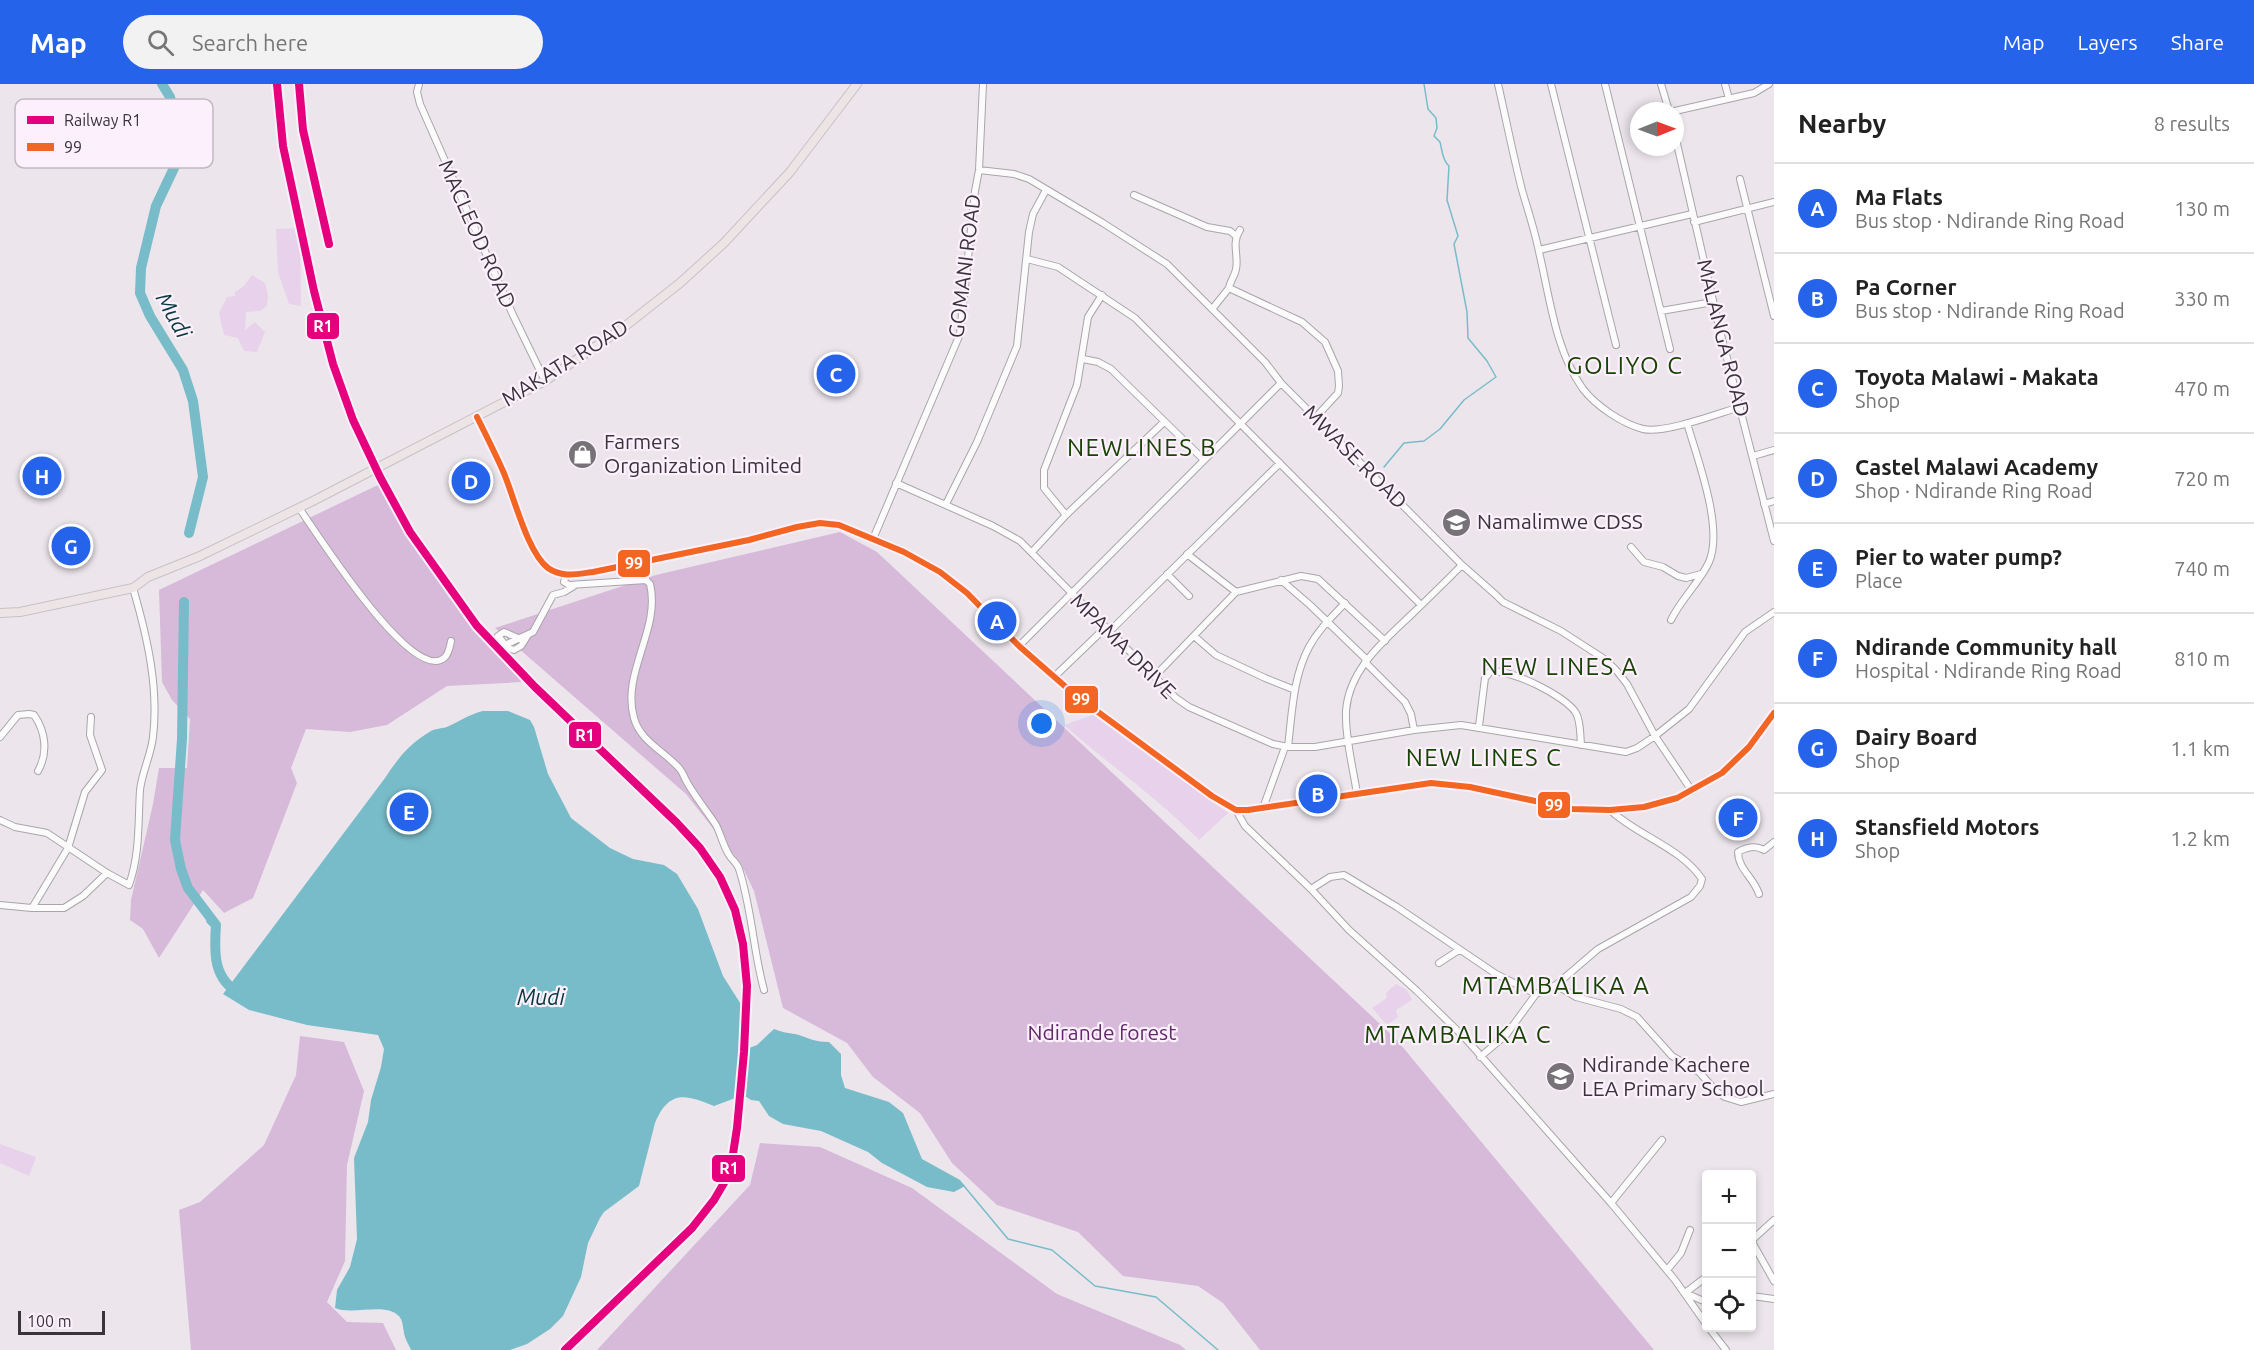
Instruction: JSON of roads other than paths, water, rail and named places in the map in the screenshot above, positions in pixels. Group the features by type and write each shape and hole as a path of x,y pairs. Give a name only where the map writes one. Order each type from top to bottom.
{"main road":[{"name":"MAKATA ROAD","path":"0,613 21,612 133,588 148,577 200,556 299,508 545,381 624,327 680,283 724,243 790,171 857,84"},
{"path":"0,604 9,610 21,612"}],"street":[{"name":"MACLEOD ROAD","path":"419,84 417,93 420,104 513,315 545,381"},
{"name":"GOMANI ROAD","path":"873,539 960,334 979,170 983,84"},
{"path":"1498,84 1564,355 1584,391 1595,402 1617,417 1643,429 1654,430 1687,423 1740,407"},
{"path":"1551,84 1616,345"},
{"path":"1605,84 1670,349"},
{"path":"1661,84 1667,102"},
{"path":"1725,84 1729,99"},
{"path":"1684,109 1754,93 1768,85 1774,92"},
{"name":"MALANGA ROAD","path":"1680,156 1713,302 1774,541"},
{"name":"MWASE ROAD","path":"979,170 1014,174 1029,179 1167,264 1265,362 1281,383 1315,418 1462,565 1503,602 1561,631 1606,660 1627,684 1655,736 1692,790"},
{"path":"1740,179 1774,316"},
{"path":"946,504 977,442 1017,346 1029,232 1033,214 1047,190"},
{"path":"1134,195 1207,227 1238,233 1237,267 1229,288 1213,309"},
{"path":"1694,222 1774,202"},
{"path":"1539,250 1692,214"},
{"path":"1026,259 1058,267 1135,318 1421,605"},
{"path":"1229,288 1247,294 1302,322 1325,342 1338,371 1339,386 1338,393 1315,418"},
{"path":"1066,515 1044,488 1044,470 1077,385 1088,317 1102,295"},
{"path":"1661,311 1713,302"},
{"path":"1083,359 1098,362 1111,369 1203,459"},
{"path":"1019,646 1281,383"},
{"path":"477,417 504,473 534,549 549,568 566,575 592,572 820,524 839,525 915,558 940,572 967,593 1019,646 1075,695 1175,770 1236,810 1245,826 1311,889 1349,930 1447,1019 1611,1203 1667,1270 1702,1317"},
{"path":"1032,552 1066,515 1164,422"},
{"path":"1671,620 1709,563 1712,550 1711,507 1687,423"},
{"path":"1753,456 1774,450"},
{"path":"1054,677 1167,574 1280,464"},
{"name":"MPAMA DRIVE","path":"896,483 1008,533 1032,552 1176,698 1189,707 1263,740 1286,747 1315,747 1449,725 1479,726 1626,752 1637,748 1655,736 1689,709 1745,632 1774,612"},
{"path":"1764,504 1774,501"},
{"path":"299,508 380,621 414,654 429,660 441,660 447,655 451,641"},
{"path":"1631,548 1644,562 1663,567 1678,576 1686,578 1701,574"},
{"path":"1187,554 1236,592"},
{"path":"636,562 651,587 652,613 643,640 632,691 633,717 637,728 644,736 681,770 686,782 717,827 729,856 739,868 747,898 757,968 764,990"},
{"path":"1358,794 1346,712 1355,678 1366,661 1462,565"},
{"path":"1167,574 1189,596"},
{"path":"566,575 564,582 574,585 609,581 648,581"},
{"path":"1155,676 1236,592 1301,576 1315,578 1385,641"},
{"path":"1281,580 1328,622 1408,706 1414,730"},
{"path":"518,638 506,633 500,634 499,638 512,650 516,649 526,641 528,635 539,624 553,595 564,592 574,585"},
{"path":"0,820 15,827 47,833 129,885 135,867 140,787 153,736 154,714 149,649 133,588"},
{"path":"1263,808 1286,747 1300,667 1309,648 1345,603"},
{"path":"505,645 528,635"},
{"path":"1194,636 1216,655 1295,690"},
{"path":"1479,726 1485,678 1490,672 1496,671 1527,681 1563,699 1572,707 1579,719 1581,744"},
{"path":"1236,810 1263,808 1410,785 1442,783 1470,786 1565,808 1610,810 1662,803 1722,773 1749,747 1774,714"},
{"path":"0,736 18,715 34,715 42,734 45,751 38,771"},
{"path":"32,908 68,848 85,792 102,770 90,735 91,717"},
{"path":"1768,722 1774,728"},
{"path":"1480,1057 1506,1035 1536,994 1556,985 1598,949 1691,897 1701,883 1701,877 1683,859 1621,820 1610,810"},
{"path":"1760,894 1757,886 1738,861 1738,852 1747,847 1764,850 1774,842"},
{"path":"0,905 64,908 83,896 107,873"},
{"path":"1311,889 1330,877 1344,875 1389,902 1496,974 1536,994"},
{"path":"1439,963 1459,950"},
{"path":"1556,985 1576,997 1621,1009 1637,1017 1672,1056 1699,1072 1717,1092 1725,1097 1741,1102 1774,1094"},
{"path":"1611,1203 1662,1140"},
{"path":"1756,1237 1774,1220"},
{"path":"1667,1270 1681,1253 1690,1230"},
{"path":"1756,1248 1774,1281"},
{"path":"1685,1293 1706,1278"},
{"path":"1685,1293 1702,1300"},
{"path":"1756,1297 1774,1299"},
{"path":"1712,1332 1726,1350"}],"water":[{"name":"Mudi","path":"483,711 508,711 530,720 548,774 571,818 610,848 633,859 664,865 677,874 698,909 723,976 742,1006 741,1042 744,1050 757,1045 774,1029 829,1042 841,1054 841,1075 845,1088 889,1102 903,1113 922,1159 960,1180 965,1186 954,1192 927,1187 882,1163 868,1152 821,1131 783,1124 769,1116 759,1101 751,1100 740,1093 738,1097 714,1106 695,1099 679,1098 666,1105 655,1123 639,1186 604,1212 600,1218 588,1243 581,1277 563,1316 550,1329 527,1344 510,1350 411,1350 402,1321 396,1313 380,1309 343,1310 335,1308 337,1290 350,1267 357,1239 354,1158 368,1122 384,1049 378,1035 307,1025 249,1010 223,994 405,752 431,731 447,727"}],"waterway":[{"name":"Mudi","path":"162,84 171,99"},
{"path":"1384,467 1404,443 1424,441 1440,429 1464,400 1496,377 1487,361 1468,338 1467,312 1454,244 1458,236 1447,200 1449,166 1444,158 1440,142 1434,136 1437,128 1436,118 1428,109 1424,84"},
{"name":"Mudi","path":"174,168 156,206 141,268 140,293 150,316 183,370 193,401 203,477 189,533"},
{"name":"Mudi","path":"184,602 182,739 175,840 188,888 216,925"},
{"path":"211,920 216,925 215,946 220,973 225,981 241,994"},
{"path":"964,1186 1008,1239 1052,1250 1095,1286 1156,1297 1218,1350"}],"railway":[{"path":"299,84 303,130 329,244"}],"rail line":[{"name":"R1","path":"277,84 283,146 314,291 333,364 353,420 380,477 410,532 477,626 535,687 677,823 700,848 720,877 735,910 743,944 747,986 744,1052 737,1128 733,1154 724,1183 692,1228 565,1350"},
{"name":"R1","path":"299,84 303,130 329,244"}],"place":[{"name":"Toyota Malawi - Makata","path":"836,374"},
{"name":"Farmers Organization Limited","path":"583,454"},
{"name":"Stansfield Motors","path":"42,476"},
{"name":"Castel Malawi Academy","path":"471,481"},
{"name":"Namalimwe CDSS","path":"1456,522"},
{"name":"Dairy Board","path":"71,546"},
{"name":"Ma Flats","path":"997,621"},
{"name":"Pa Corner","path":"1318,794"},
{"name":"Pier to water pump?","path":"409,812"},
{"name":"Ndirande Community hall","path":"1738,818"},
{"name":"Ndirande Kachere LEA Primary School","path":"1561,1077"}],"district":[{"name":"GOLIYO C","path":"1625,366"},
{"name":"NEWLINES B","path":"1142,448"},
{"name":"NEW LINES A","path":"1560,667"},
{"name":"NEW LINES C","path":"1484,758"},
{"name":"MTAMBALIKA A","path":"1556,986"},
{"name":"MTAMBALIKA C","path":"1458,1035"}],"park label":[{"name":"Ndirande forest","path":"1102,1033"}]}
